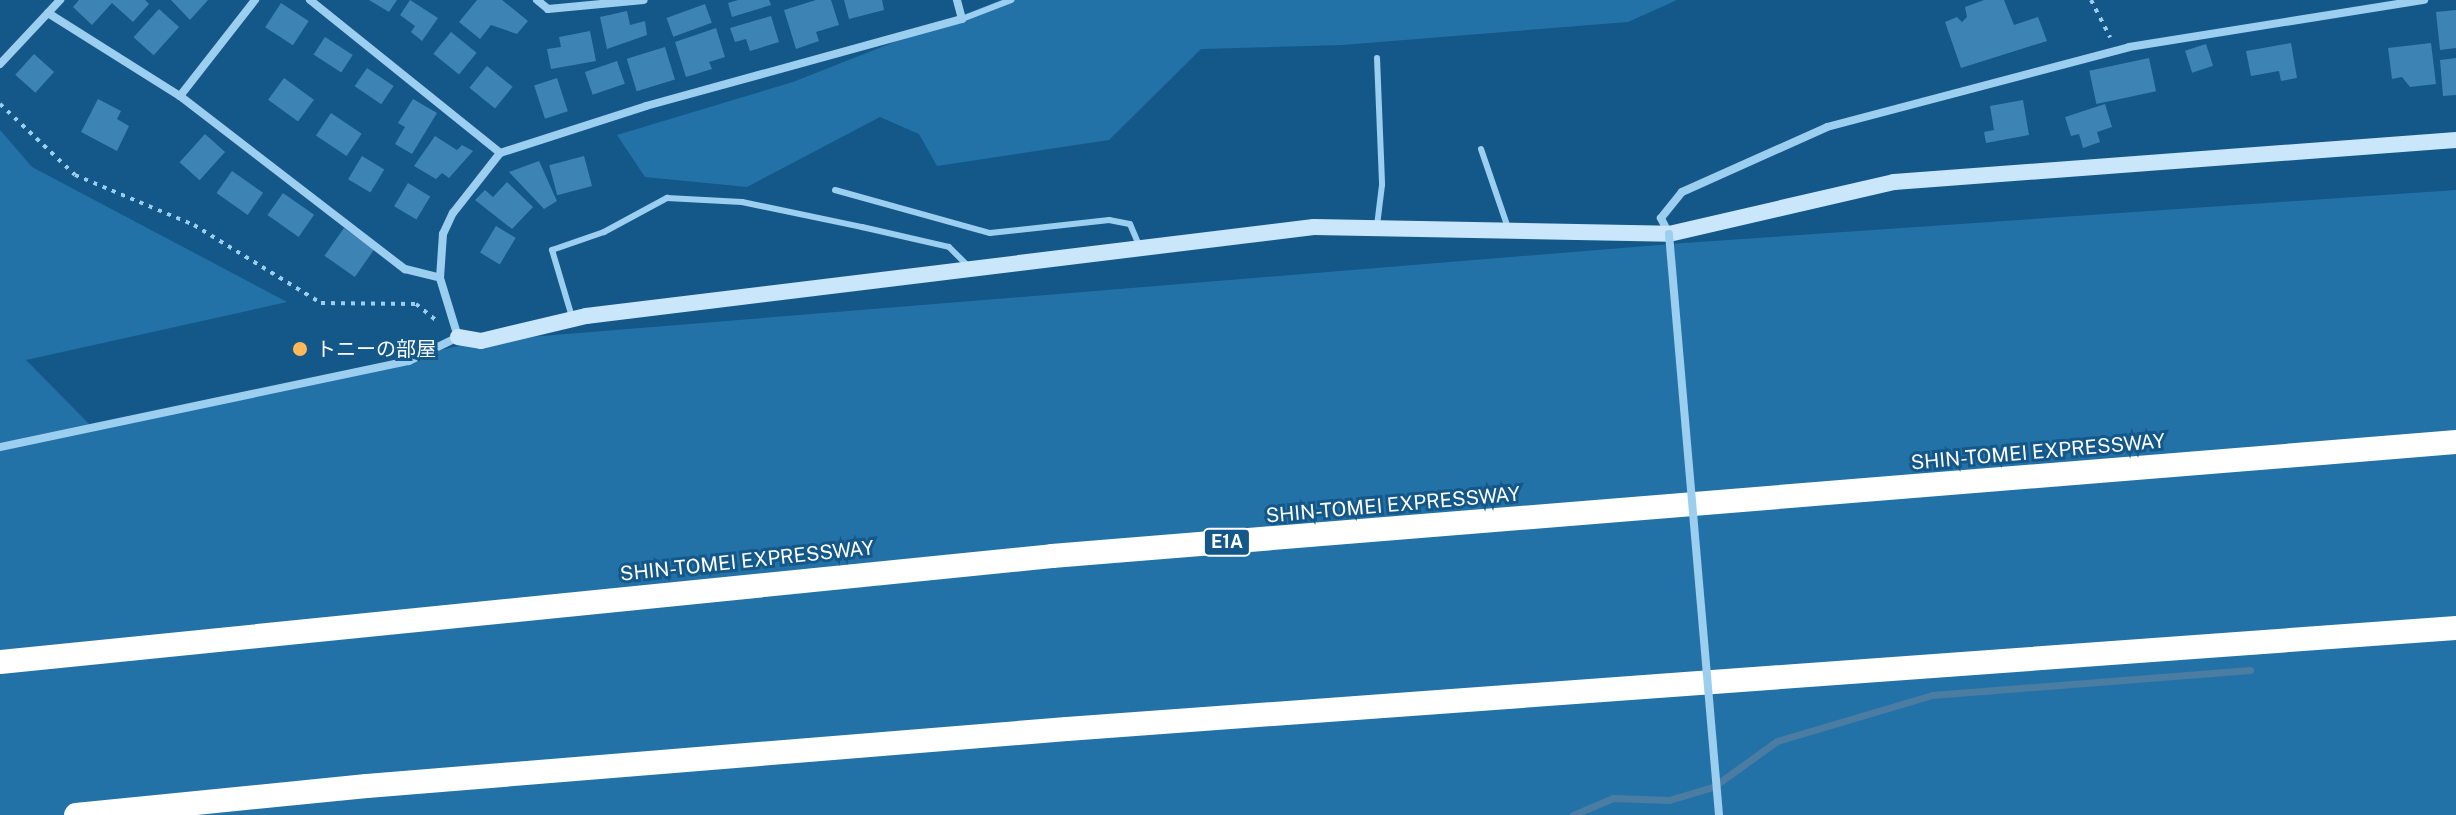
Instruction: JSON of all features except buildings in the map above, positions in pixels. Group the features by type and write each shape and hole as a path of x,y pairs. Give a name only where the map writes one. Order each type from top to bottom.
{"highway":[{"name":"SHIN-TOMEI EXPRESSWAY","path":"0,662 1036,557 2456,442"},
{"path":"76,815 367,786 1067,729 2456,628"}],"street":[{"path":"0,64 60,0"},
{"path":"180,96 255,0"},
{"path":"310,0 500,153"},
{"path":"537,0 548,9 644,0"},
{"path":"458,337 440,278 443,234 453,213 500,153 646,106 962,19 957,0"},
{"path":"1719,815 1669,234 1661,218 1682,192 1827,127 2117,50 2424,0"},
{"path":"48,13 180,96 405,269 440,278"},
{"path":"0,447 409,361 458,337 481,341 573,320 971,269 1314,227 1669,234 1894,182 2456,140"}],"lane":[{"path":"962,19 1011,0"},
{"path":"1377,58 1382,185 1377,229"},
{"path":"1481,149 1508,231"},
{"path":"835,190 990,233 1119,222 1130,224 1141,249"},
{"path":"573,320 552,250 604,232 667,198 742,202 949,247 971,269"}],"path":[{"path":"2091,0 2117,50"},
{"path":"0,104 75,175 194,225 321,303 416,304 458,337"}],"shaded area":[{"path":"1001,0 1677,0 1628,22 1342,45 1201,49 1109,140 937,166 919,134 880,117 747,187 645,177 617,135 793,82"},
{"path":"0,130 32,167 287,302 26,360 93,428 481,341 1684,243 2456,190 2456,815 0,815"}],"waterway":[{"path":"1573,815 1613,798 1669,800 1713,787 1777,741 1932,695 2250,670"}],"place":[{"name":"トニーの部屋","path":"300,349"}]}
